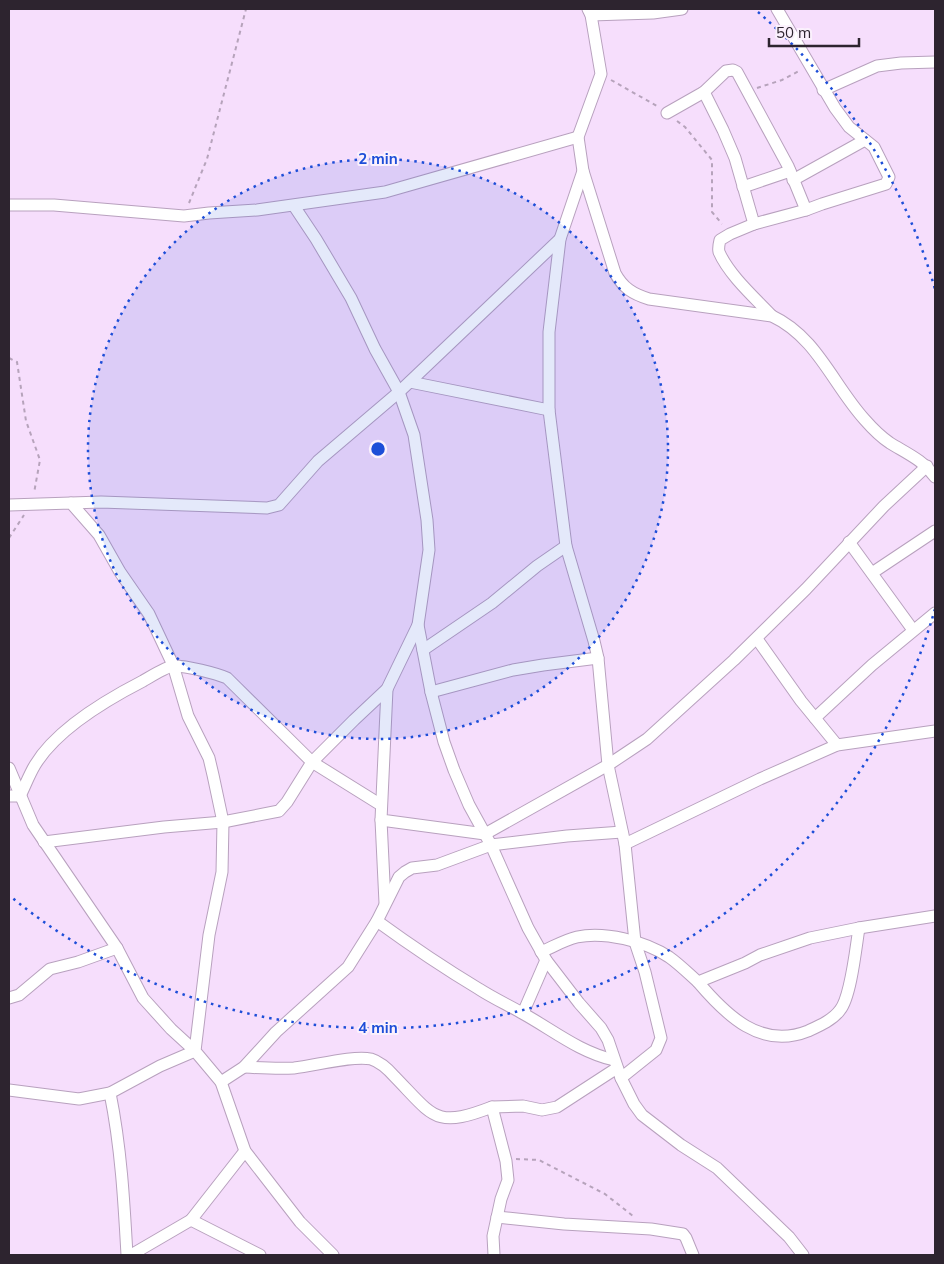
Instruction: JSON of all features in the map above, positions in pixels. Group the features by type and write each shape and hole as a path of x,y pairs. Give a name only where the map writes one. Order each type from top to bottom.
{"street":[{"path":"682,9 653,13 589,12 600,74 578,138 583,171 615,273 621,284 634,294 649,299 772,316"},
{"path":"777,9 823,90 849,127 874,147 888,173 889,181 886,184 806,210 754,224 730,234 720,240 719,252 732,272 772,316 789,325 810,345 864,420 888,441 927,466 935,477"},
{"path":"823,90 877,66 935,62"},
{"path":"667,113 704,92 726,71 733,70 737,72 791,175 806,210"},
{"path":"704,92 723,130 734,158 754,224"},
{"path":"9,205 54,205 184,216 294,206 385,192 578,138"},
{"path":"743,187 791,175 865,140"},
{"path":"244,1067 294,1068 369,1059 386,1067 424,1108 435,1115 456,1119 492,1107 523,1106 542,1110 558,1107 617,1068 656,1050 661,1038 636,942 624,838 608,764 598,658 566,546 549,410 549,332 560,239 583,171"},
{"path":"294,206 351,298 375,349 399,392 414,435 427,520 429,550 418,625 388,689 381,805 385,904"},
{"path":"9,505 101,502 279,506 318,461 410,382 560,239"},
{"path":"410,382 549,410"},
{"path":"381,820 485,834 608,764 647,738 757,639 806,589 848,542 927,466"},
{"path":"71,503 99,535 120,572 149,614 173,665 188,716 210,758 223,822 222,872 209,935 195,1051"},
{"path":"872,573 935,531"},
{"path":"848,542 913,630"},
{"path":"423,650 492,603 537,566 566,546"},
{"path":"815,718 872,665 935,613"},
{"path":"418,625 431,692 444,742 469,805 491,845 528,928 544,956 608,1040 617,1068 634,1104 642,1116 681,1145 717,1168 789,1237 803,1255"},
{"path":"757,639 801,701 836,744"},
{"path":"431,692 513,670 598,658"},
{"path":"14,796 35,764 55,741 72,726 117,694 173,665 227,678 312,762 381,805"},
{"path":"44,842 223,822 279,811 287,802 312,762 388,689"},
{"path":"221,1082 244,1067 276,1032 348,967 377,921 399,878 412,868 437,865 491,845 567,836 624,838 836,744 935,731"},
{"path":"9,768 14,796 118,948 143,998 170,1030 195,1051 221,1082 245,1151 276,1194 300,1222 333,1255"},
{"path":"698,982 786,945 810,938 935,916"},
{"path":"377,921 459,977 617,1068"},
{"path":"523,1013 544,956 566,940 583,936 620,938 636,942 667,956 698,982 732,1017 753,1029 770,1035 799,1035 818,1027 840,1010 845,1002 859,928"},
{"path":"9,998 19,995 50,969 78,962 118,948"},
{"path":"9,1090 80,1099 110,1094 160,1066 195,1051"},
{"path":"110,1094 119,1152 126,1255"},
{"path":"492,1107 506,1160 507,1183 493,1236 494,1255"},
{"path":"131,1255 191,1220 245,1151"},
{"path":"497,1217 564,1224 651,1229 682,1234 686,1238 693,1255"},
{"path":"191,1220 260,1255"}],"path":[{"path":"184,216 207,159 246,9"},
{"path":"748,91 782,80 810,66"},
{"path":"600,74 654,103 685,127 712,160 712,212 730,234"},
{"path":"9,358 17,362 26,421 40,460 31,504 9,538"},
{"path":"506,1160 522,1158 539,1160 605,1194 636,1217"}]}
